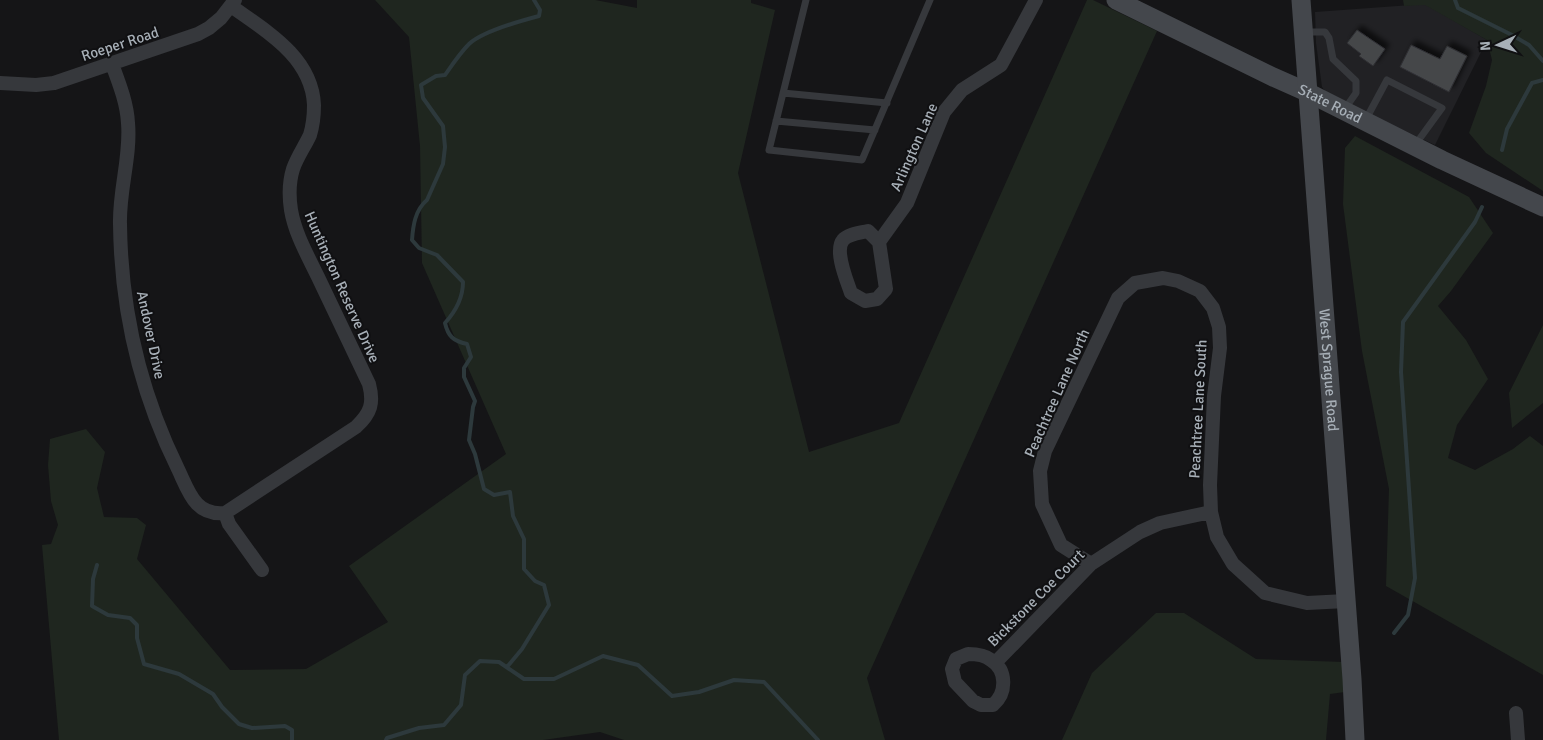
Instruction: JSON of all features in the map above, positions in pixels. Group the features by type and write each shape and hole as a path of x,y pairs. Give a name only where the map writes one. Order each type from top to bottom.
{"street":[{"name":"Arlington Lane","path":"879,242 907,203 944,112 962,90 1001,65 1036,0"},
{"name":"State Road","path":"1116,0 1415,146 1543,206"},
{"name":"West Sprague Road","path":"1301,0 1355,740"},
{"name":"Roeper Road","path":"0,83 36,85 54,83 112,64 198,34 209,28 233,3"},
{"name":"Huntington Reserve Drive","path":"225,513 356,427 366,418 371,406 369,384 300,239 291,211 290,188 293,168 313,124 314,100 311,87 298,61 288,50 233,3"},
{"name":"Andover Drive","path":"112,64 125,105 128,122 120,223 122,276 131,333 153,413 166,445 194,502 204,511 215,514 225,513"},
{"path":"868,231 879,242 886,289 877,299 865,300 851,293 838,252 842,241 852,234 868,231"},
{"name":"Peachtree Lane South","path":"1163,278 1178,281 1200,291 1213,308 1219,327 1220,348 1214,396 1210,486 1211,512 1217,537 1233,564 1265,593 1307,603 1346,601"},
{"name":"Peachtree Lane North","path":"1091,564 1060,545 1042,504 1040,471 1045,451 1118,298 1135,283 1163,278"},
{"name":"Bickstone Coe Court","path":"995,663 1091,564 1140,532 1154,526 1211,512"},
{"path":"225,513 229,524 262,570"},
{"path":"1516,712 1518,740"}],"lane":[{"path":"806,0 769,150 862,160 930,0"},
{"path":"1303,32 1325,32 1329,38 1333,59 1356,81 1356,93 1344,110"},
{"path":"1365,121 1388,80 1442,108 1415,146"},
{"path":"783,93 887,103"},
{"path":"776,121 875,130"}],"shaded area":[{"path":"375,0 595,0 637,8 637,0 751,0 751,3 775,10 738,173 809,452 899,423 1087,0 1093,0 1157,31 867,678 885,740 624,740 600,732 543,740 59,740 42,545 51,544 58,525 51,501 48,465 50,439 86,429 105,452 97,488 104,517 137,518 146,525 137,559 230,670 306,669 388,622 349,566 506,454 422,263 420,146 409,37"},
{"path":"1403,0 1543,0 1543,191 1486,153 1469,133 1486,86 1492,60 1487,40 1425,5 1404,6"},
{"path":"1425,4 1487,40 1435,145 1328,95 1322,87 1316,43 1315,12"},
{"path":"1355,136 1469,197 1493,233 1438,306 1466,340 1488,379 1457,425 1448,458 1475,470 1513,449 1530,436 1543,446 1543,675 1386,586 1389,489 1362,351 1343,204 1345,148"},
{"path":"1543,325 1543,403 1512,428 1509,393"},
{"path":"1156,613 1184,613 1256,659 1344,662 1345,692 1330,694 1326,740 1062,740 1092,673"}],"building":[{"path":"1357,30 1385,49 1373,66 1359,56 1361,54 1347,43"},
{"path":"1411,45 1440,59 1447,46 1467,56 1449,92 1400,67"}],"waterway":[{"path":"507,667 522,649 549,605 544,585 535,581 524,569 524,539 513,516 510,492 494,495 484,489 475,454 469,440 475,401 464,377 464,368 471,357 467,344 452,337 445,323 458,304 463,282 437,255 419,248 412,240 415,218 427,200 443,164 445,147 443,126 423,98 421,85 436,76 445,75 462,51 475,39 502,27 539,16 540,10 534,0"},
{"path":"1455,0 1458,8 1529,45 1543,61"},
{"path":"1502,150 1507,129 1532,83 1543,80"},
{"path":"1394,633 1408,615 1415,578 1401,372 1403,322 1475,222 1482,207"},
{"path":"97,565 93,579 92,606 108,615 130,618 137,625 137,638 144,664 179,674 213,694 222,707 239,724 252,728 285,726 292,730 292,740"},
{"path":"386,740 387,738 419,728 444,725 461,705 465,675 480,661 499,662 524,679 554,679 603,656 638,665 672,696 699,692 734,680 764,682 818,740"}]}
